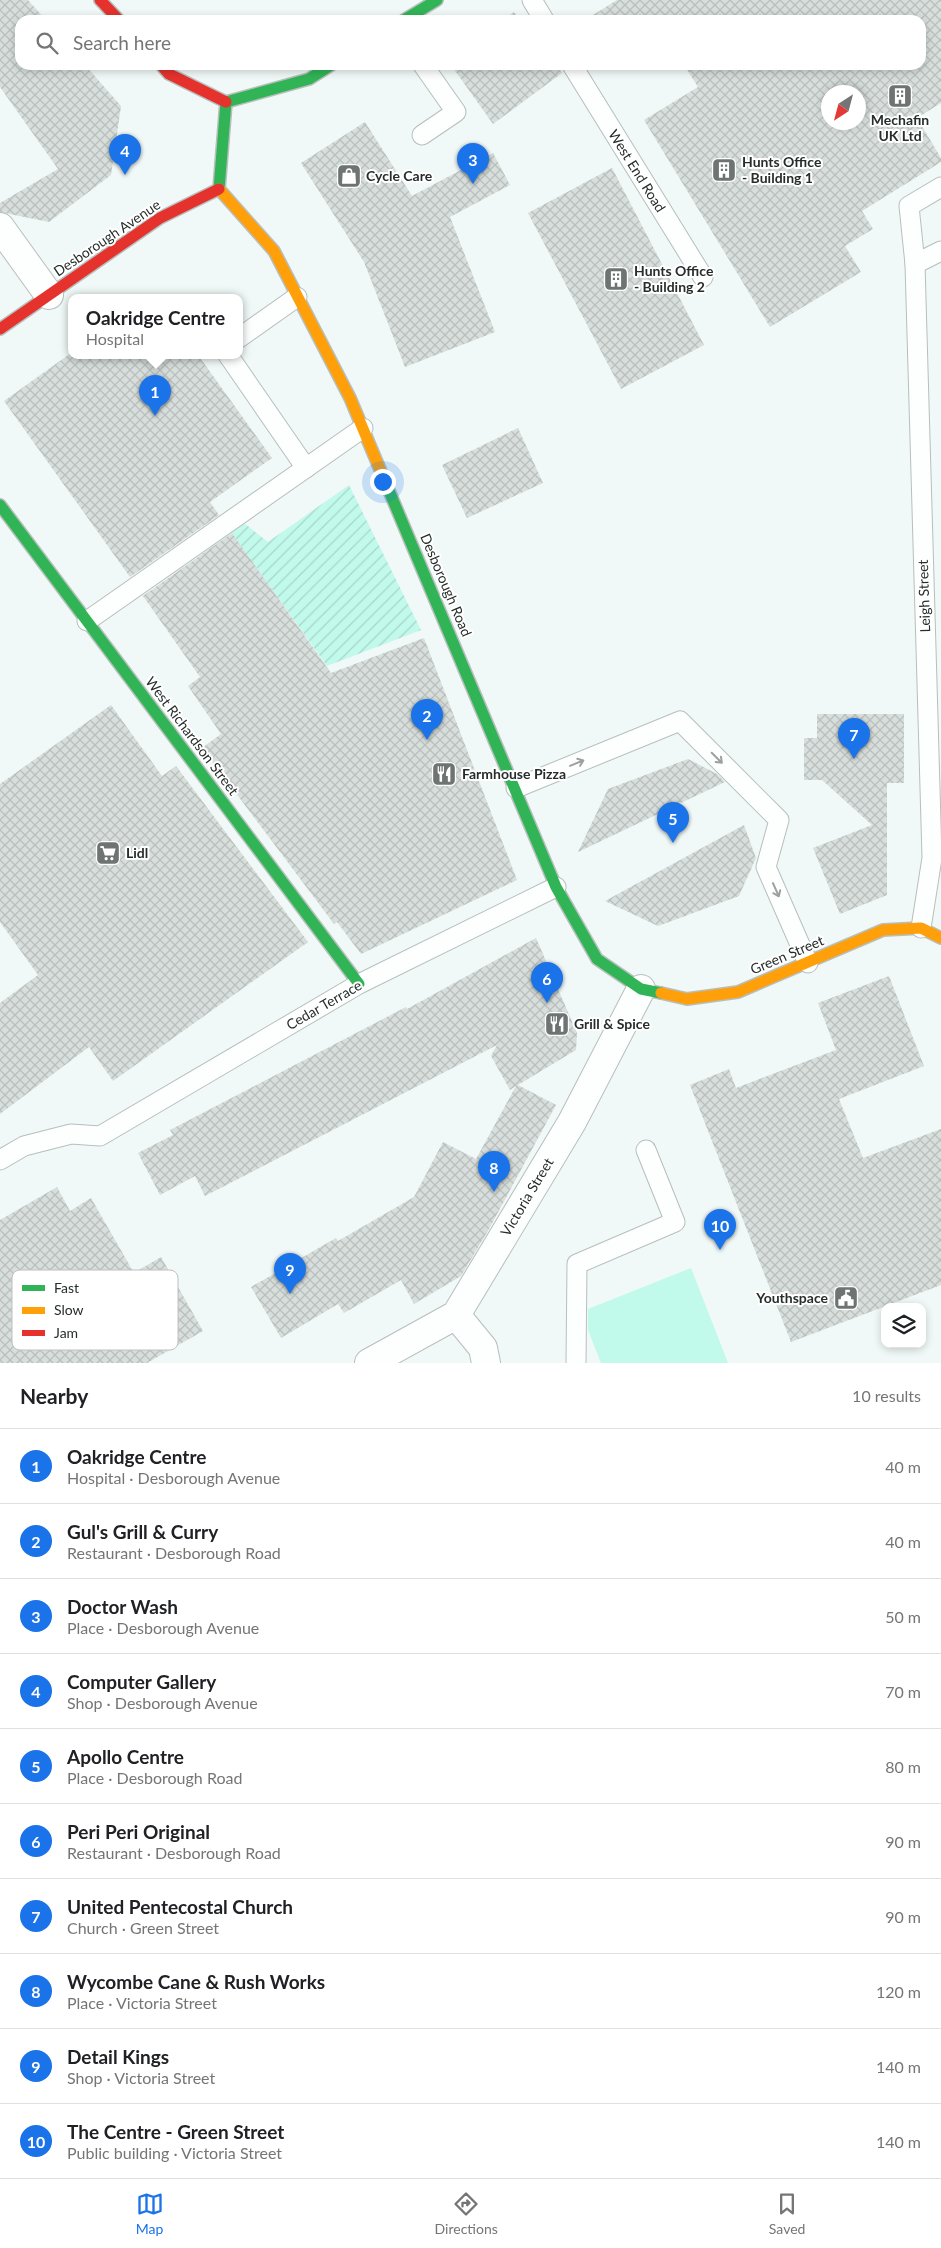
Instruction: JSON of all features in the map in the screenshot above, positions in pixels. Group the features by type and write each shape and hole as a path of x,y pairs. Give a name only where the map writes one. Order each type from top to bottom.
{"street":[{"path":"100,0 114,15"},
{"path":"412,15 437,0"},
{"path":"165,70 169,74 226,102 309,79 324,70"},
{"path":"219,189 226,102"},
{"name":"Desborough Avenue","path":"0,329 160,218 219,189"},
{"name":"Desborough Road","path":"219,189 274,251 350,398 516,788 556,887 597,959 641,989"},
{"path":"0,226 49,295"},
{"name":"West Richardson Street","path":"0,506 359,984"},
{"path":"922,928 941,938"},
{"name":"Green Street","path":"641,989 687,999 738,992 884,930 922,928"},
{"name":"Victoria Street","path":"456,1315 572,1122 641,989"},
{"path":"369,1363 456,1315 483,1348 486,1363"}],"lane":[{"path":"532,0 541,15"},
{"path":"422,135 456,112 427,70"},
{"name":"West End Road","path":"575,70 702,277"},
{"name":"Leigh Street","path":"922,928 932,869 936,857 933,638 915,264 909,206 941,187"},
{"path":"915,264 941,252"},
{"path":"243,335 298,297"},
{"path":"231,359 306,468"},
{"path":"87,621 363,428"},
{"path":"516,788 680,721 779,820 766,867 808,962"},
{"name":"Cedar Terrace","path":"0,1160 24,1146 71,1134 100,1136 359,984 556,887"},
{"path":"576,1363 577,1264 675,1222 646,1150"}],"green space":[{"path":"349,485 421,630 327,666 231,532 244,523 268,542"},
{"path":"691,1268 728,1363 601,1363 588,1330 588,1309"}],"building":[{"path":"0,0 28,0 42,15 15,15 15,70 89,70 121,106 111,175 49,222 0,212 0,203 58,169 0,87"},
{"path":"617,0 941,0 941,103 917,118 941,158 941,162 862,211 873,229 845,246 861,272 770,327 644,120 698,87 687,70 926,70 926,15 593,15"},
{"path":"455,70 560,70 562,73 493,124"},
{"path":"365,122 412,196 493,153 510,185 450,217 495,332 405,367 364,262 301,163"},
{"name":"Hunts Office - Building 2","path":"612,168 704,345 621,389 528,213"},
{"path":"68,355 68,359 201,359 272,458 210,502 219,515 130,577 4,401"},
{"path":"518,428 543,483 467,518 442,465"},
{"path":"232,533 331,673 424,638 517,880 361,954 337,922 334,924 202,748 221,734 188,686 200,677 143,596"},
{"name":"Lidl","path":"111,705 162,776 176,766 308,942 113,1081 89,1047 0,1114 0,1003 38,975 0,922 0,784"},
{"path":"817,714 904,714 904,783 887,783 887,895 840,914 813,848 872,825 822,780 804,780 804,738 817,738"},
{"path":"688,759 717,774 725,782 578,852 608,789"},
{"path":"744,825 756,858 739,896 658,926 605,901"},
{"path":"536,938 577,1033 576,1050 518,1085 556,1105 489,1229 461,1276 414,1304 401,1280 344,1313 338,1304 281,1338 251,1287 336,1238 338,1241 414,1197 443,1142 476,1159 516,1086 510,1090 491,1056 497,1045 205,1196 195,1176 160,1195 138,1153 173,1135 170,1130 406,1007 407,1009"},
{"path":"889,976 924,1066 839,1099 863,1158 941,1129 941,1285 894,1303 881,1303 881,1308 791,1342 690,1085 729,1069 736,1088 836,1050 818,1003"},
{"path":"57,1187 70,1211 91,1198 132,1270 12,1270 12,1350 170,1350 147,1363 0,1363 0,1220"},
{"path":"161,1257 168,1270 139,1270"},
{"path":"178,1287 203,1331 178,1345"}],"traffic: fast":[{"path":"412,15 437,0"},
{"path":"226,102 309,79 323,70"},
{"path":"219,189 226,102"},
{"path":"387,486 556,887 597,959 641,989 661,993"},
{"path":"0,505 359,984"}],"traffic: slow":[{"path":"219,189 274,251 350,398 387,486"},
{"path":"661,993 687,999 738,992 883,930 921,928 941,938"}],"traffic: jam":[{"path":"100,0 114,15"},
{"path":"165,70 169,74 226,102"},
{"path":"0,329 160,218 219,189"}],"place":[{"name":"Mechafin UK Ltd","path":"900,96"},
{"name":"Hunts Office - Building 1","path":"724,170"},
{"name":"Computer Gallery","path":"125,175"},
{"name":"Cycle Care","path":"349,176"},
{"name":"Doctor Wash","path":"473,184"},
{"name":"Hunts Office - Building 2","path":"616,279"},
{"name":"Oakridge Centre","path":"155,416"},
{"name":"Gul's Grill & Curry","path":"427,740"},
{"name":"United Pentecostal Church","path":"854,759"},
{"name":"Farmhouse Pizza","path":"444,774"},
{"name":"Apollo Centre","path":"673,843"},
{"name":"Lidl","path":"108,853"},
{"name":"Peri Peri Original","path":"547,1003"},
{"name":"Grill & Spice","path":"557,1024"},
{"name":"Wycombe Cane & Rush Works","path":"494,1192"},
{"name":"The Centre - Green Street","path":"720,1250"},
{"name":"Detail Kings","path":"290,1294"},
{"name":"Youthspace","path":"846,1298"}]}
